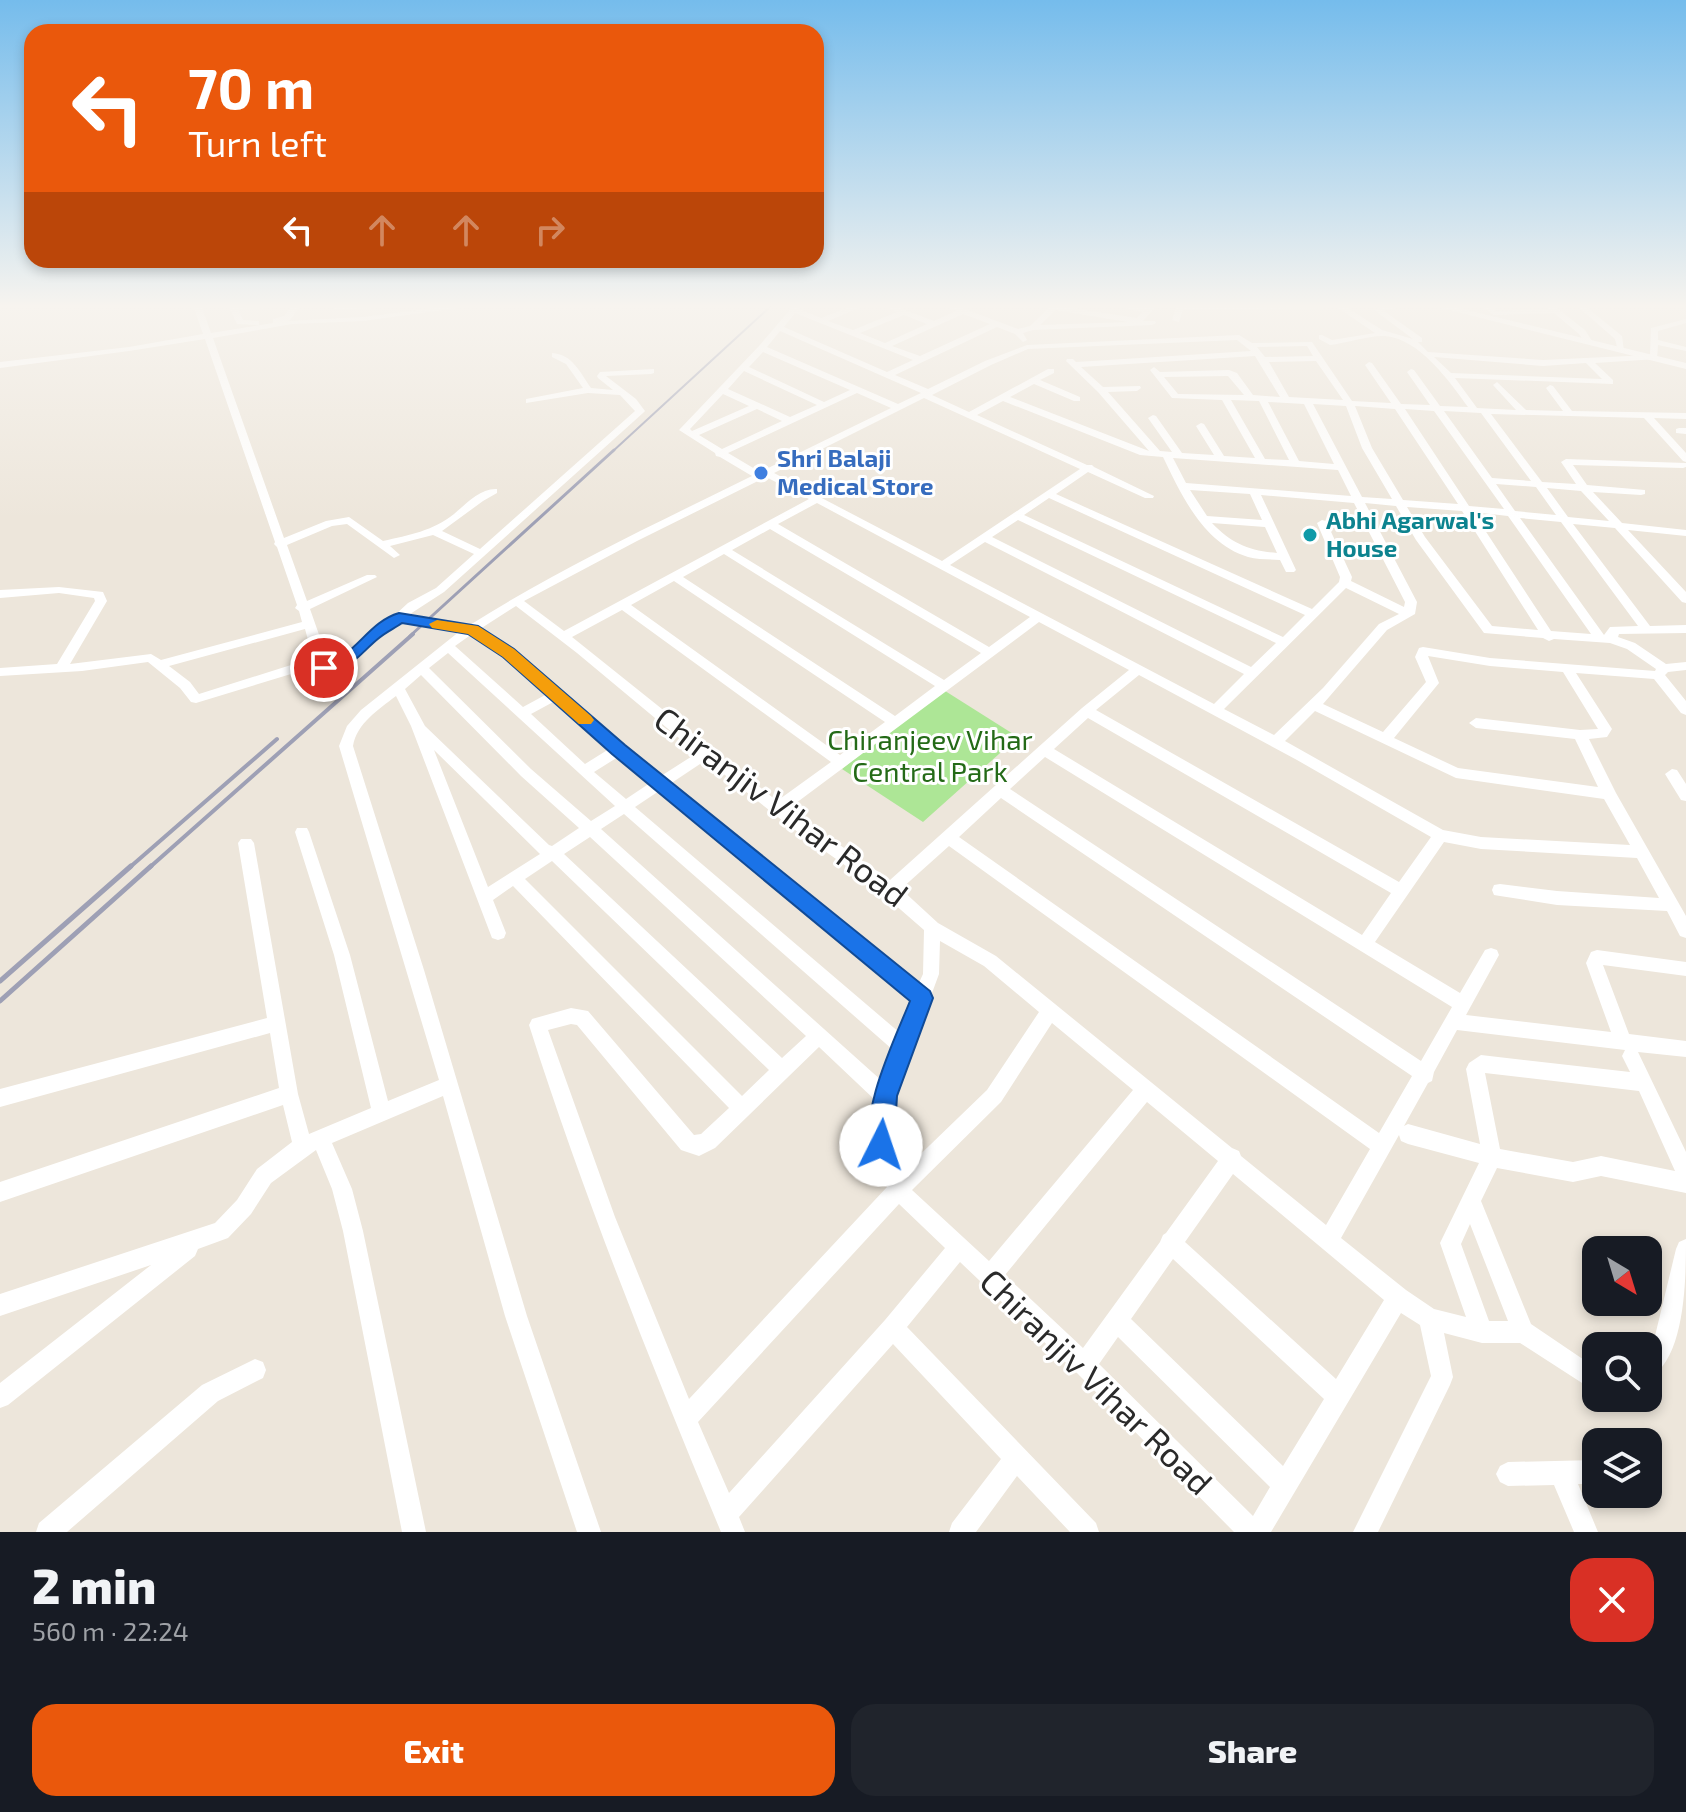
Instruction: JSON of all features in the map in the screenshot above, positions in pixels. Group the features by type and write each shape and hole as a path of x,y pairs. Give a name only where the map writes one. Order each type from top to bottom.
{"street":[{"path":"223,376 301,608 317,646 318,661 320,666 327,669 349,659 406,609 440,590 640,411 639,406 602,376"},
{"path":"579,376 588,390"},
{"path":"736,376 684,430 719,454 817,499 943,565 1276,742 1440,835 1481,843 1643,852"},
{"path":"762,376 824,405"},
{"path":"826,376 899,408"},
{"path":"894,376 969,416 1149,496"},
{"path":"589,1532 516,1316 346,746 346,736 448,646 516,601 964,376"},
{"path":"969,416 1042,376"},
{"path":"1086,376 1168,455"},
{"path":"1159,376 1175,396 1524,413 1686,416"},
{"path":"1235,376 1250,398"},
{"path":"1272,376 1286,400"},
{"path":"1331,376 1350,404 1367,448 1420,538 1488,630 1606,640 1631,646 1661,672 1686,710"},
{"path":"1377,376 1427,447 1463,508 1549,637"},
{"path":"1415,376 1510,512 1606,640"},
{"path":"1450,376 1540,484 1647,630"},
{"path":"1483,376 1610,382 1604,376"},
{"path":"1034,381 1077,399"},
{"path":"1497,385 1524,413"},
{"path":"1101,390 1137,388"},
{"path":"1550,388 1569,413"},
{"path":"529,401 588,390 619,393"},
{"path":"722,390 790,421"},
{"path":"719,454 856,390"},
{"path":"1004,398 1124,447 1168,455 1340,467"},
{"path":"1225,398 1262,462"},
{"path":"1262,399 1296,464"},
{"path":"1307,401 1411,602 1409,614"},
{"path":"691,435 756,406"},
{"path":"1646,415 1685,462"},
{"path":"1153,418 1182,486 1203,519 1218,534 1246,552 1283,557"},
{"path":"1201,426 1221,459"},
{"path":"1685,462 1567,460 1584,488 1686,599"},
{"path":"943,565 1089,467"},
{"path":"1490,481 1641,492"},
{"path":"1182,486 1510,512 1686,533"},
{"path":"382,545 434,531 455,518 477,498 493,491"},
{"path":"1254,491 1290,570"},
{"path":"1048,494 1313,614"},
{"path":"565,636 817,499"},
{"path":"1016,515 1285,643"},
{"path":"1203,519 1267,524"},
{"path":"279,544 330,523 349,520 394,555"},
{"path":"1215,710 1345,583 1346,577 1322,523"},
{"path":"770,524 988,652"},
{"path":"434,531 480,553"},
{"path":"983,537 1254,674"},
{"path":"723,549 942,685"},
{"path":"674,576 893,721"},
{"path":"301,608 371,577"},
{"path":"1345,583 1409,614"},
{"path":"0,594 59,590 99,595 101,601 61,668"},
{"name":"Chiranjiv Vihar Road","path":"516,601 565,636 777,809 907,900 932,928 931,974 885,1096 881,1145 898,1190 1085,1365 1251,1532"},
{"path":"622,604 840,762"},
{"path":"1276,742 1314,705 1383,627 1409,614"},
{"path":"777,809 1038,617"},
{"path":"399,618 472,629 509,653 619,750 922,998"},
{"path":"161,664 308,624"},
{"path":"1606,640 1614,630 1686,629"},
{"path":"448,646 584,771 903,1047"},
{"path":"1385,739 1433,683 1421,657 1423,651 1567,668 1661,672 1686,666"},
{"path":"0,672 151,658 196,699 318,661"},
{"path":"421,668 479,723 547,796 588,827 885,1096"},
{"path":"1476,723 1580,735 1602,734 1605,729 1567,668"},
{"path":"891,889 1087,711 1138,669"},
{"path":"398,688 418,726 498,933"},
{"path":"522,713 556,695"},
{"path":"1314,705 1456,773 1609,794"},
{"path":"1087,711 1401,891"},
{"path":"418,726 544,849 552,852 782,1070"},
{"path":"1580,735 1609,794 1686,931"},
{"path":"584,771 619,750"},
{"path":"1044,750 1364,945 1459,1014 1627,1048 1686,1049"},
{"path":"486,896 588,827 706,754"},
{"path":"1672,774 1686,796"},
{"path":"1000,790 1426,1075"},
{"path":"302,832 342,955 382,1113"},
{"path":"1364,945 1440,835"},
{"path":"948,837 1382,1146"},
{"path":"246,843 289,1094 312,1143 342,1189 414,1532"},
{"path":"514,877 741,1108"},
{"path":"1500,890 1557,898 1671,905"},
{"path":"932,928 990,961 1049,1013 1330,1238 1398,1298 1430,1319 1482,1332 1523,1332 1582,1372"},
{"path":"1330,1238 1426,1075 1491,955"},
{"path":"1686,969 1597,957 1594,963 1627,1048 1686,1174"},
{"path":"685,1420 898,1190 994,1096 1049,1013"},
{"path":"818,1036 708,1141 699,1146 688,1143 582,1017 571,1016 538,1025 632,1293 729,1524 958,1249"},
{"path":"0,1098 277,1023"},
{"path":"1482,1332 1450,1243 1492,1157 1474,1075 1477,1066 1645,1083"},
{"path":"0,1305 221,1231 244,1207 264,1176 312,1143 449,1085"},
{"path":"989,1278 1146,1089"},
{"path":"0,1192 289,1094"},
{"path":"1408,1134 1492,1157 1573,1172 1601,1166 1686,1183"},
{"path":"1085,1365 1232,1158"},
{"path":"1471,1201 1523,1332"},
{"path":"0,1397 198,1241"},
{"path":"1170,1242 1338,1396"},
{"path":"1662,1348 1686,1249"},
{"path":"1257,1532 1398,1298"},
{"path":"1365,1532 1442,1377 1430,1319"},
{"path":"1116,1320 1285,1485"},
{"path":"893,1328 1087,1532"},
{"path":"48,1532 210,1393 255,1370"},
{"path":"961,1532 1016,1458"},
{"path":"1508,1474 1582,1472"},
{"path":"1561,1473 1586,1532"}],"green space":[{"name":"Chiranjeev Vihar Central Park","path":"942,689 1018,737 923,822 842,769"}],"railway":[{"path":"612,452 694,376"},
{"path":"410,636 614,450"},
{"path":"149,868 413,634"},
{"path":"129,868 277,739"},
{"path":"0,981 131,866"},
{"path":"0,1001 151,866"}],"slow traffic":[{"path":"437,624 472,629 509,653 585,720"}],"place":[{"name":"Shri Balaji Medical Store","path":"761,473"},
{"name":"Abhi Agarwal's House","path":"1310,535"}],"route":[{"path":"324,668 349,659 374,634 399,618 472,629 509,653 619,750 922,998 885,1096 881,1145"}]}
